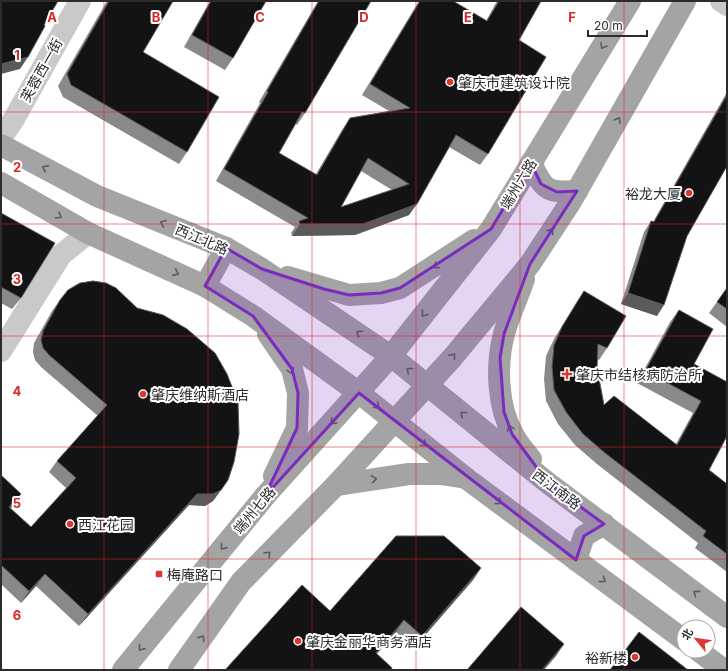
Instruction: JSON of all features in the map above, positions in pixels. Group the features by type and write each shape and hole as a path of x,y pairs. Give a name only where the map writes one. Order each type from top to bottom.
{"main road":[{"name":"端州六路","path":"391,356 491,228 630,1"},
{"path":"179,670 241,582 336,485 452,358 530,264 577,191 685,1"},
{"name":"西江北路","path":"1,145 98,196 226,248 262,269 391,356"},
{"path":"531,163 541,184 557,192 577,191"},
{"path":"1,183 88,233 205,286 253,316 359,393 467,479 676,634"},
{"path":"262,269 324,289 349,295 381,293 400,288 491,228"},
{"path":"205,286 226,248"},
{"path":"530,264 504,334 500,358 501,392 504,412 512,434 548,483"},
{"path":"253,316 277,346 292,369 298,393 297,428 265,496"},
{"name":"西江南路","path":"391,356 548,483 727,617"},
{"name":"端州七路","path":"123,670 265,496 391,356"},
{"path":"336,485 409,474 440,474 467,479"},
{"path":"576,560 584,536 604,524"},
{"path":"709,659 724,670"}],"street":[{"name":"芙蓉西一街","path":"1,138 14,119 80,1"},
{"path":"721,1 727,5"},
{"path":"1,351 61,255 88,233"}],"highlighted area":[{"path":"531,163 541,184 557,192 577,191 530,264 504,334 500,358 504,412 512,434 548,483 604,524 584,536 576,560 359,393 265,496 297,428 298,393 292,369 253,316 205,286 226,248 262,269 324,289 349,295 381,293 400,288 491,229"}],"building":[{"path":"1,1 58,1 28,57 1,64"},
{"path":"109,1 173,1 143,52 219,97 187,152 71,85 67,74"},
{"path":"211,1 266,1 233,58 192,35"},
{"path":"319,1 371,1 305,113 302,112 279,153 317,175 350,118 410,108 370,84 420,1 453,1 487,21 499,1 541,1 519,40 546,57 488,154 456,135 417,204 363,224 300,224 299,221 308,218 224,169 268,92 267,91","holes":["368,158 409,184 341,207"]},
{"path":"727,95 727,166 687,236 664,305 628,293 651,221 654,222"},
{"path":"1,213 55,243 21,298 1,287"},
{"path":"93,281 106,283 116,288 137,308 163,315 187,329 215,353 227,374 238,402 239,434 234,462 228,480 221,490 213,494 197,494 88,614 45,574 29,591 1,565 1,475 21,494 9,507 31,527 76,478 57,461 107,405 49,355 43,348 41,340 43,331 60,300 68,290 80,283"},
{"path":"727,288 727,309 717,302"},
{"path":"584,291 626,316 607,348 598,344 597,368 604,405 614,396 677,445 701,401 645,371 679,310 713,329 694,364 727,382 727,436 709,470 727,484 727,554 703,536 706,531 605,453 583,434 566,412 554,390 552,367 554,345 562,327"},
{"path":"396,536 444,536 481,568 422,636 404,620 376,653 392,668 391,670 225,670 302,585 330,611"},
{"path":"521,607 564,644 542,670 467,670"},
{"path":"639,632 688,670 610,670"}],"place":[{"name":"肇庆市建筑设计院","path":"450,82"},
{"name":"裕龙大厦","path":"689,193"},
{"name":"肇庆市结核病防治所","path":"567,374"},
{"name":"肇庆维纳斯酒店","path":"143,394"},
{"name":"西江花园","path":"70,524"},
{"name":"梅庵路口","path":"159,574"},
{"name":"肇庆金丽华商务酒店","path":"298,641"},
{"name":"裕新楼","path":"635,657"}]}
